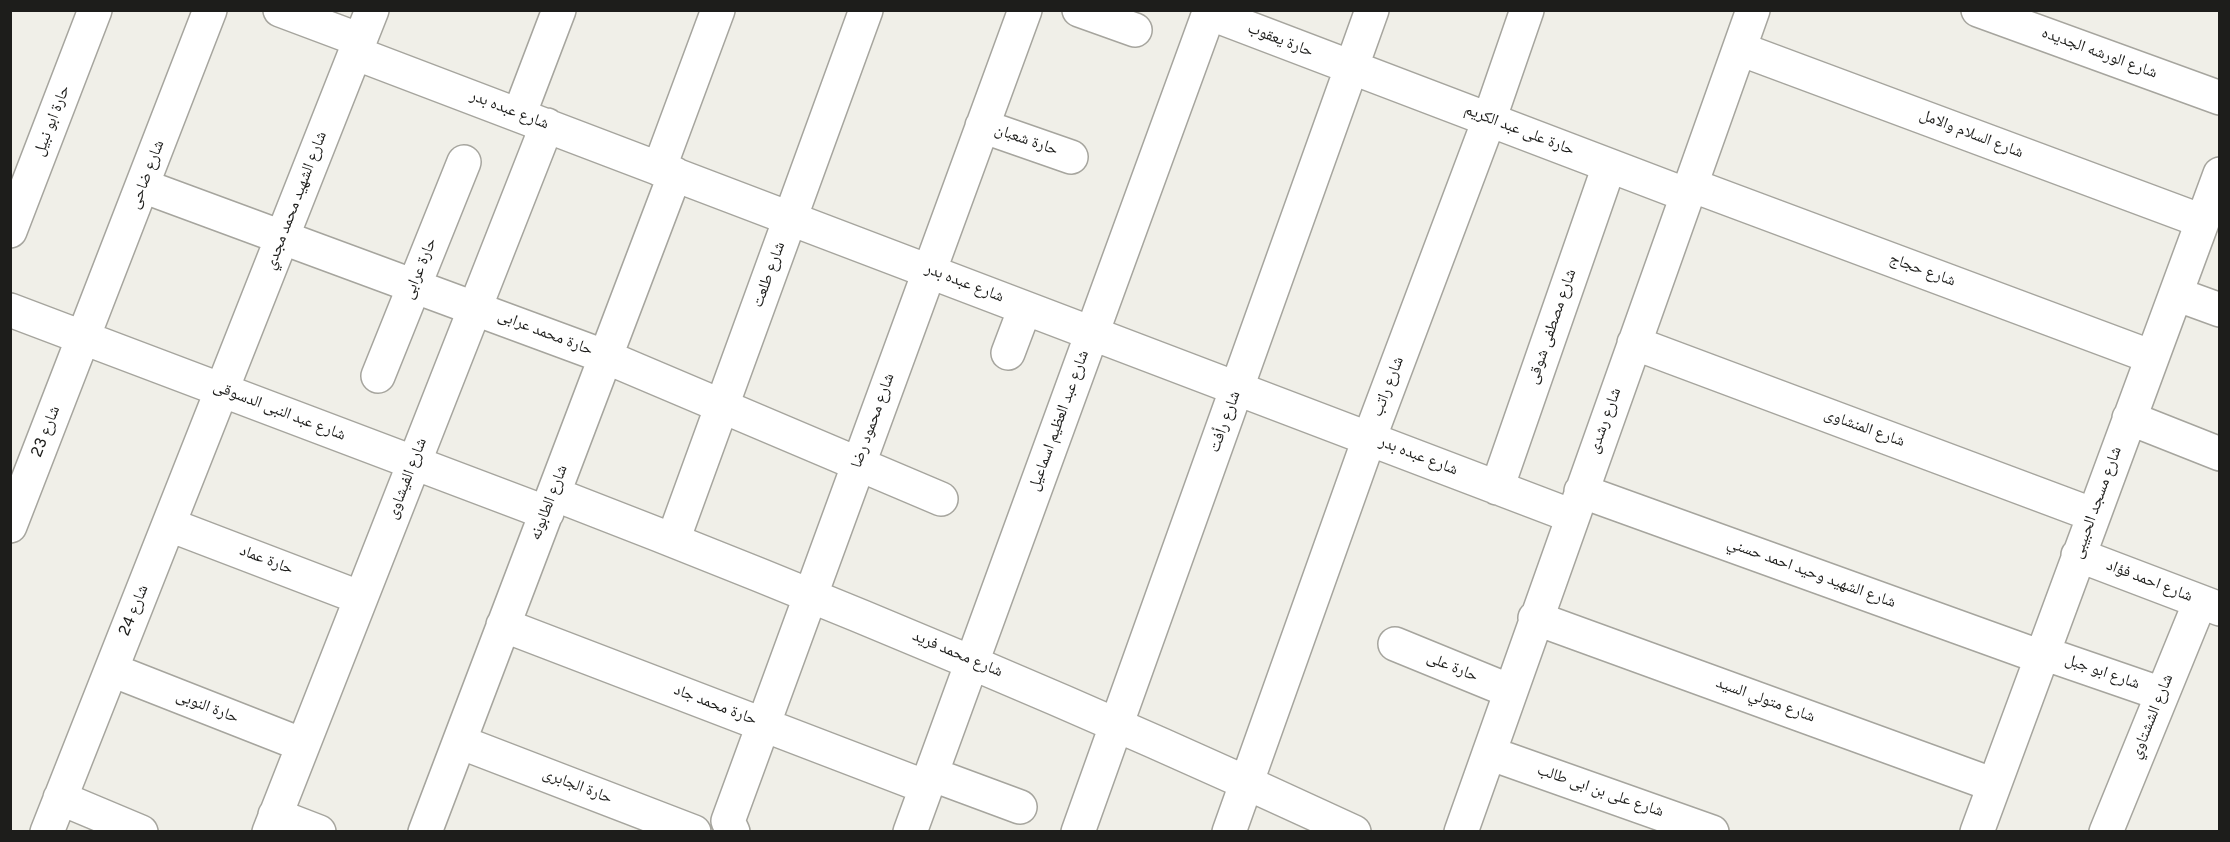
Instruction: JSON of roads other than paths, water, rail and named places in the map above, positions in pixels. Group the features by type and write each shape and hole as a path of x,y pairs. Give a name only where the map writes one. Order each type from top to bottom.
{"street":[{"name":"حارة ابو نبيل","path":"10,231 95,10"},
{"name":"شارع ضاحى","path":"84,338 210,10"},
{"name":"شارع عبده بدر","path":"280,10 362,34 533,120 1092,334 1497,488 1576,504"},
{"name":"شارع الفيشاوى","path":"272,823 475,308 533,120 559,10"},
{"name":"شارع الطابونه","path":"425,831 606,357 718,10"},
{"name":"شارع طلعت","path":"673,540 866,10"},
{"name":"شارع محمود رضا","path":"728,830 728,821 1025,10"},
{"path":"1078,10 1135,30"},
{"name":"شارع رأفت","path":"1078,831 1372,10"},
{"name":"شارع راتب","path":"1229,831 1369,439 1489,120 1527,10"},
{"name":"شارع رشدى","path":"1461,831 1753,10"},
{"name":"شارع الورشه الجديده","path":"1978,10 2220,98"},
{"name":"حارة يعقوب","path":"1210,12 1351,68"},
{"name":"شارع عبد العظيم اسماعيل","path":"910,831 1210,12"},
{"name":"شارع الشهيد محمد مجدي","path":"223,391 362,34"},
{"name":"شارع السلام والامل","path":"1740,48 2202,221"},
{"name":"حارة على عبد الكريم","path":"1351,68 1609,166 1689,190"},
{"name":"حارة شعبان","path":"982,126 1071,157"},
{"name":"حارة عرابى","path":"378,376 464,162"},
{"name":"شارع مصطفى شوقى","path":"1497,488 1609,166"},
{"name":"شارع مسجد الحبيبى","path":"1977,831 2220,174"},
{"name":"حارة محمد عرابى","path":"143,186 606,357 860,462 941,499"},
{"name":"شارع حجاج","path":"1689,190 2152,357"},
{"path":"2176,294 2220,310"},
{"path":"1008,353 1025,308"},
{"name":"شارع عبد النبى الدسوقى","path":"10,310 414,463 550,503"},
{"name":"شارع 23","path":"10,526 84,338"},
{"name":"شارع المنشاوى","path":"1634,343 2094,515"},
{"name":"شارع 24","path":"47,831 223,391"},
{"path":"2129,418 2220,454"},
{"name":"شارع محمد فريد","path":"550,503 673,540 811,594 1117,723 1354,831"},
{"name":"شارع الشهيد وحيد احمد حسني","path":"1576,504 2042,655"},
{"name":"حارة عماد","path":"170,525 361,598"},
{"name":"شارع احمد فؤاد","path":"2078,555 2210,605"},
{"name":"شارع الششتاوي","path":"2106,831 2162,694 2210,605"},
{"name":"شارع متولي السيد","path":"1535,618 1994,785"},
{"name":"حارة محمد جاد","path":"504,625 763,725 928,781 1020,807"},
{"name":"حارة على","path":"1395,644 1510,691"},
{"name":"شارع ابو جبل","path":"2042,655 2162,694"},
{"name":"حارة النوبى","path":"112,670 303,745"},
{"name":"حارة الجابرى","path":"460,742 694,831"},
{"name":"شارع على بن ابى طالب","path":"1488,753 1712,831"},
{"path":"60,798 141,831"},
{"path":"272,823 319,831"}]}
